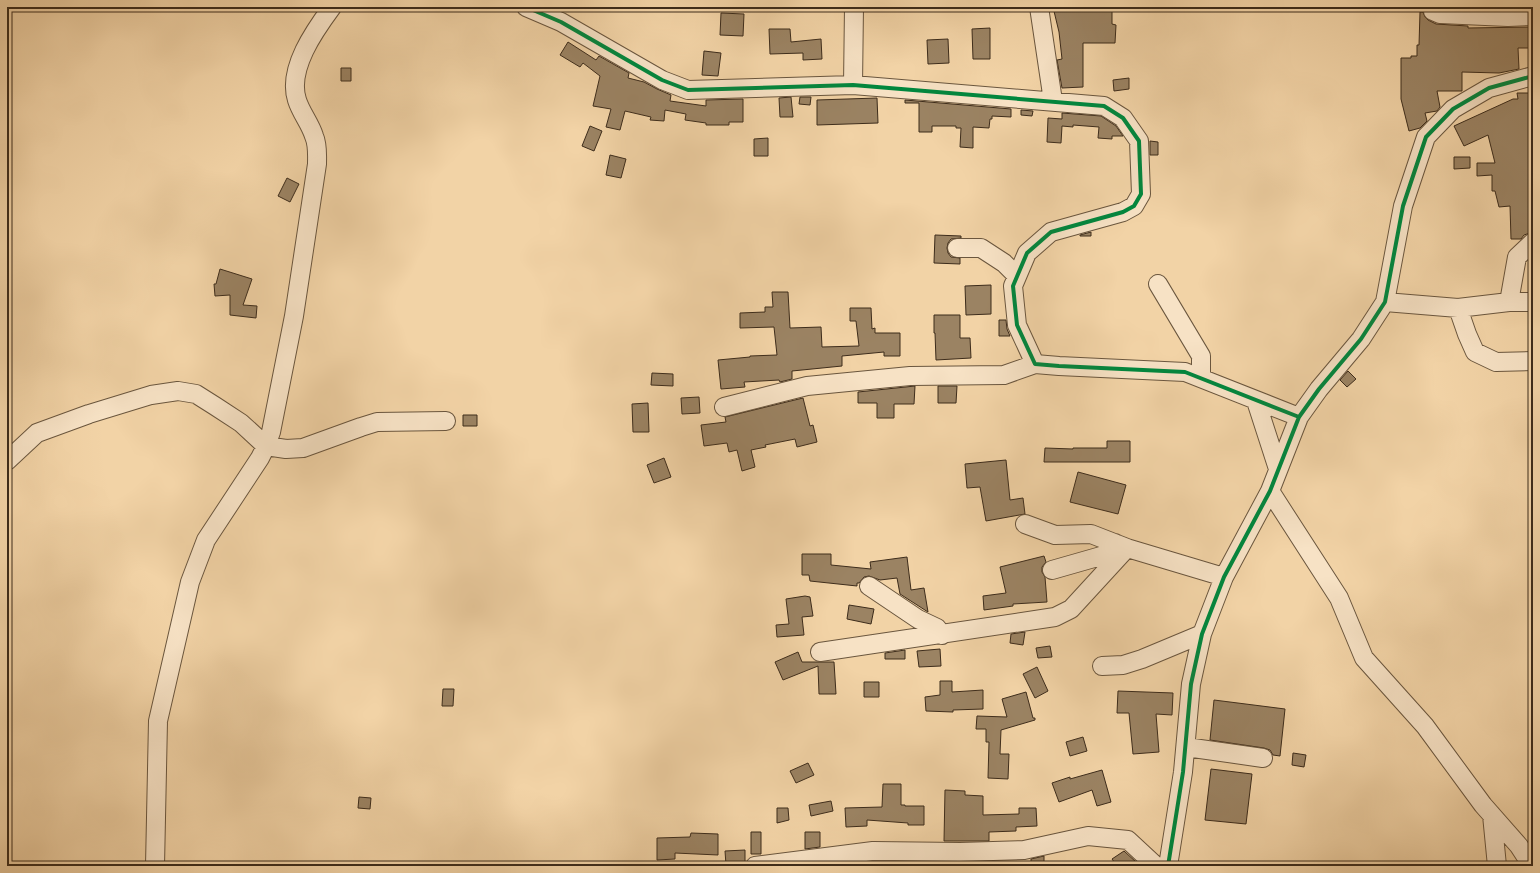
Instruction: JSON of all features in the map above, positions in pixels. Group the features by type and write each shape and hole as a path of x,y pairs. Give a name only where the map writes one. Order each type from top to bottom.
{"street":[{"path":"155,866 158,721 190,582 206,540 260,458 266,446 270,432 294,316 317,164 315,137 296,98 295,86 302,54 312,33 332,7"},
{"path":"526,7 561,22 662,80 688,90 853,85 1104,106 1124,118 1139,141 1141,194 1134,206 1123,212 1051,232 1027,253 1013,286 1017,324 1035,364"},
{"path":"853,85 854,7"},
{"path":"1039,7 1042,17 1053,101"},
{"path":"1433,7 1433,11 1440,14 1508,17 1533,16"},
{"path":"1168,866 1186,747 1191,684 1202,634 1224,577 1270,491 1299,417 1319,388 1361,339 1385,302 1403,206 1426,137 1453,109 1489,88 1533,76"},
{"path":"1509,302 1517,256 1533,242"},
{"path":"958,248 981,248 1004,263 1017,276"},
{"path":"1158,284 1201,356 1201,378"},
{"path":"1385,302 1458,308 1509,302 1533,302"},
{"path":"1458,308 1466,334 1475,352 1496,362 1533,361"},
{"path":"724,407 807,386 910,376 1004,375 1035,364 1185,372 1299,417"},
{"path":"7,461 37,433 89,414 151,395 178,391 196,394 241,423 266,446 286,449 303,448 377,422 446,421"},
{"path":"1256,400 1278,469"},
{"path":"1270,491 1339,598 1364,658 1425,726 1492,815 1519,846 1532,866"},
{"path":"1025,524 1055,535 1091,534 1121,546 1224,577"},
{"path":"1052,570 1101,556 1121,546"},
{"path":"820,652 942,635 1054,617 1071,609 1121,546"},
{"path":"869,586 918,619 937,628 942,635"},
{"path":"1102,666 1123,665 1142,659 1202,634"},
{"path":"1186,747 1263,758"},
{"path":"1492,815 1497,866"},
{"path":"755,866 873,851 960,852 1024,850 1088,836 1128,840 1156,866"}],"building":[{"path":"1053,7 1112,7 1112,24 1116,25 1115,43 1083,43 1083,87 1062,88 1057,60 1062,59 1059,32"},
{"path":"1420,12 1423,12 1428,20 1436,24 1468,26 1468,28 1531,27 1531,48 1518,48 1519,69 1499,73 1462,72 1462,91 1437,91 1440,107 1437,111 1425,113 1427,121 1420,128 1409,131 1401,99 1401,58 1411,58 1411,56 1417,56 1417,45 1419,45"},
{"path":"721,13 744,14 743,36 720,35"},
{"path":"990,28 990,59 973,59 972,29"},
{"path":"769,29 790,29 791,42 821,39 822,59 803,60 803,53 770,54"},
{"path":"948,39 949,63 928,64 927,40"},
{"path":"568,42 596,60 599,56 629,73 628,78 644,82 671,95 670,101 706,106 706,100 743,99 743,122 729,122 729,125 706,125 706,123 685,120 686,114 665,110 664,121 650,120 651,117 625,111 620,130 606,127 611,109 593,106 600,76 583,63 580,67 560,55"},
{"path":"704,51 721,53 718,76 702,75"},
{"path":"341,68 351,68 351,81 341,81"},
{"path":"1129,78 1129,89 1114,91 1113,80"},
{"path":"1517,93 1533,93 1533,232 1524,235 1521,239 1511,239 1510,206 1499,207 1495,191 1492,191 1492,175 1477,176 1477,163 1495,163 1488,135 1464,146 1454,126 1513,99 1518,99"},
{"path":"791,97 793,117 780,117 779,98"},
{"path":"800,97 811,97 810,105 799,104"},
{"path":"877,98 878,123 817,125 817,100"},
{"path":"905,100 1011,109 1011,117 992,116 992,119 990,119 989,128 973,127 973,148 960,147 961,128 956,128 956,126 932,126 932,132 919,132 919,103 905,103"},
{"path":"1021,110 1033,111 1032,116 1021,115"},
{"path":"1062,113 1101,116 1116,126 1123,136 1112,136 1112,139 1098,138 1099,127 1073,125 1073,127 1062,126 1061,143 1047,142 1048,118 1062,119"},
{"path":"590,126 602,131 594,151 582,146"},
{"path":"768,138 768,156 754,156 754,139"},
{"path":"1150,141 1158,142 1158,155 1150,155"},
{"path":"610,155 626,159 621,178 606,175"},
{"path":"1454,157 1470,157 1470,168 1454,169"},
{"path":"287,178 299,184 290,202 278,196"},
{"path":"1091,232 1091,236 1080,236 1080,235"},
{"path":"935,235 961,236 961,238 951,239 947,248 951,257 960,258 960,264 934,263"},
{"path":"220,269 252,279 243,305 257,306 256,318 230,315 230,295 215,296 214,284 216,284"},
{"path":"991,285 991,314 966,315 965,286"},
{"path":"772,292 788,292 790,328 821,327 822,347 859,346 856,321 850,321 850,308 871,308 872,329 875,328 875,333 900,333 900,356 884,356 884,352 842,356 842,366 792,371 792,379 780,382 779,380 744,382 745,387 721,389 718,360 750,356 777,355 774,327 740,328 740,313 765,312 765,307 773,307"},
{"path":"934,315 960,315 960,338 970,338 971,358 936,360"},
{"path":"999,320 1006,320 1007,329 1010,336 999,336"},
{"path":"1348,371 1356,379 1347,387 1340,380"},
{"path":"652,373 673,374 673,386 651,385"},
{"path":"915,386 914,404 894,404 894,418 877,418 877,403 858,403 858,392"},
{"path":"938,386 957,386 956,403 938,403"},
{"path":"699,397 700,413 682,414 681,398"},
{"path":"803,398 810,426 813,425 817,442 797,447 795,439 765,445 766,447 751,450 755,467 742,471 737,450 729,452 727,443 704,446 701,425 726,422 725,417"},
{"path":"648,403 649,432 633,432 632,404"},
{"path":"463,415 477,415 477,426 463,426"},
{"path":"1107,441 1130,441 1130,462 1044,462 1045,448 1107,448"},
{"path":"664,458 671,477 654,483 647,465"},
{"path":"1006,460 1010,500 1023,498 1025,514 986,521 980,487 967,488 965,464"},
{"path":"1078,472 1126,485 1118,514 1070,502"},
{"path":"802,554 831,554 831,565 871,569 870,562 907,557 911,590 924,588 928,612 900,594 897,578 880,580 869,576 864,577 859,583 857,583 857,586 810,581 809,575 802,575"},
{"path":"1044,556 1046,562 1042,567 1042,572 1045,577 1047,602 1013,604 1013,606 984,610 983,596 1006,593 1000,567"},
{"path":"805,596 810,597 813,616 802,617 804,635 777,637 776,625 789,624 786,599"},
{"path":"849,605 874,609 871,624 847,619"},
{"path":"1025,632 1023,645 1010,643 1011,634"},
{"path":"1050,646 1052,657 1038,658 1036,648"},
{"path":"940,649 941,666 919,667 917,651"},
{"path":"905,650 905,659 885,659 885,653"},
{"path":"798,652 802,662 834,662 836,694 819,694 818,666 783,680 775,662"},
{"path":"1037,667 1048,691 1035,698 1023,674"},
{"path":"940,681 952,681 952,692 983,690 983,709 953,710 953,712 926,711 925,697 940,695"},
{"path":"864,682 879,682 879,697 864,697"},
{"path":"443,689 454,689 453,706 442,706"},
{"path":"1118,691 1173,693 1172,715 1156,714 1159,752 1133,754 1129,713 1117,713"},
{"path":"1026,692 1033,718 1035,718 1035,720 1001,730 1000,754 1009,754 1008,779 988,778 989,742 986,742 986,729 976,729 977,716 1007,717 1002,699"},
{"path":"1214,700 1285,709 1280,756 1273,755 1270,750 1264,748 1210,740"},
{"path":"1083,737 1087,751 1070,756 1066,742"},
{"path":"1293,753 1306,755 1304,767 1292,765"},
{"path":"808,763 814,775 796,783 790,771"},
{"path":"1211,769 1252,774 1246,824 1205,820"},
{"path":"1102,770 1111,802 1097,806 1092,790 1059,802 1052,783 1070,777 1070,779"},
{"path":"883,784 901,784 901,805 924,806 924,825 908,825 908,823 867,820 867,826 846,827 845,808 882,807"},
{"path":"945,790 965,791 965,795 983,796 983,815 1019,814 1019,808 1036,808 1037,826 1016,827 1016,831 989,832 989,841 944,841"},
{"path":"359,797 371,798 370,809 358,808"},
{"path":"831,801 833,811 811,816 809,805"},
{"path":"777,808 788,808 789,820 777,823"},
{"path":"751,832 761,832 761,854 751,854"},
{"path":"805,832 820,832 820,847 805,849"},
{"path":"691,833 718,834 718,855 675,853 675,859 657,860 657,838 690,837"},
{"path":"745,850 745,864 726,865 725,851"},
{"path":"1124,851 1139,866 1117,866 1112,859"},
{"path":"1044,856 1044,866 1031,866 1031,859"},
{"path":"887,862 904,862 904,865 887,865"},
{"path":"976,862 991,862 991,866 976,866"}],"cycle path":[{"path":"526,7 561,22 662,80 688,90 853,85 1104,106 1123,118 1139,141 1141,194 1134,206 1123,212 1051,232 1027,253 1013,286 1017,325 1035,364 1185,372 1299,417"},
{"path":"1168,866 1183,772 1191,684 1202,634 1224,577 1270,491 1299,417 1319,389 1361,339 1385,302 1403,206 1426,137 1453,109 1489,88 1533,76"}]}
